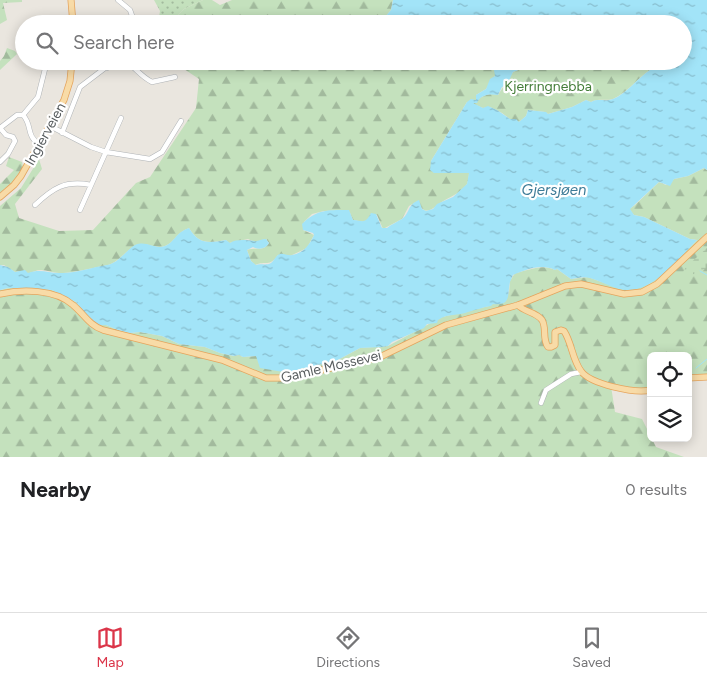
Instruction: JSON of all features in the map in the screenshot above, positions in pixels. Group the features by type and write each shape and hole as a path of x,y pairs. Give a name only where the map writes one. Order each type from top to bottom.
{"main road":[{"path":"71,0 73,15"},
{"name":"Ingierveien","path":"0,197 18,181 40,145 66,94 71,70"},
{"name":"Gamle Mossevei","path":"0,294 20,292 55,295 71,303 88,322 103,330 222,360 262,377 276,379 325,371 375,358 394,351 446,325 518,305 572,284 624,294 642,292 657,284 707,237"},
{"path":"518,305 541,320 545,328 546,344 548,347 555,345 556,332 564,331 581,372 595,380 620,388 638,392 647,391"},
{"path":"692,378 707,377"}],"street":[{"path":"118,0 130,10 132,15"},
{"path":"23,115 39,95 46,70"},
{"path":"62,133 80,87 102,70"},
{"path":"137,70 152,82 175,77"},
{"path":"0,162 8,154 15,140 12,136 6,135 0,128 17,115 23,115"},
{"path":"23,115 27,121 31,139 40,145"},
{"path":"80,210 121,118"},
{"path":"50,126 84,144 106,152 145,159 154,158 162,152 182,121"},
{"path":"179,127 185,129"},
{"path":"34,205 49,192 63,185 78,183 91,185"},
{"path":"541,403 546,390 571,374 581,372"}],"green space":[{"path":"0,0 22,0 22,2 3,3 7,20 0,24"},
{"path":"154,0 203,0 184,9 178,15 159,15 160,11"},
{"path":"203,0 212,0 220,5 232,0 393,0 391,10 387,15 178,15 184,9"},
{"path":"7,48 15,51 15,56 0,70 0,61"},
{"path":"186,70 495,70 495,76 486,89 476,95 476,101 467,102 431,161 434,173 469,173 465,187 460,192 427,211 421,207 418,201 409,206 402,219 383,229 377,215 370,215 368,220 364,222 353,220 347,210 324,211 312,214 304,222 303,230 314,235 307,248 290,256 278,255 270,263 255,265 251,261 247,250 267,246 269,243 266,239 255,242 248,239 229,243 226,240 205,242 193,234 189,228 181,232 165,246 136,245 119,259 108,265 83,270 57,273 39,270 28,273 15,272 4,265 0,265 0,206 21,188 39,159 42,169 15,204 19,218 59,231 93,230 136,183 150,177 196,108 199,79"},
{"name":"Kjerringnebba","path":"518,70 650,70 613,99 591,102 586,100 572,107 548,114 528,110 526,116 519,122 490,107 483,108 473,104 484,96 498,95 513,72"},
{"path":"9,157 22,162 23,167 13,182 0,193 0,184 14,170 6,166"},
{"path":"704,168 707,170 707,378 692,379 692,352 647,352 647,390 611,386 615,412 642,419 647,429 647,442 654,442 656,447 684,457 0,457 0,290 9,288 52,290 76,302 86,315 99,325 106,325 130,333 140,332 162,336 179,344 205,347 234,356 256,356 288,373 334,362 360,348 388,346 442,317 489,306 509,293 510,281 515,273 530,269 545,267 557,269 571,279 588,277 621,289 649,284 665,272 697,240 690,239 644,217 634,215 629,209 659,182 666,185 674,179 688,176"},
{"path":"707,248 707,268 691,275 682,274 686,267"}],"water":[{"name":"Gjersjøen","path":"393,0 707,0 707,170 704,168 688,176 674,179 670,186 659,182 630,209 634,215 644,217 690,239 697,240 663,275 642,287 631,290 619,289 588,277 571,279 557,269 533,268 513,275 510,282 508,299 503,303 446,316 438,320 437,323 427,324 424,328 392,342 388,346 360,348 334,362 317,365 312,368 303,368 289,373 260,368 256,356 234,356 205,347 179,344 162,336 140,332 130,333 106,325 99,325 86,315 76,302 52,290 8,288 0,290 0,265 8,267 15,272 25,270 28,273 37,271 68,273 79,271 111,264 135,245 165,246 181,232 189,228 193,234 205,242 226,240 230,243 238,240 255,241 266,239 269,243 264,248 253,247 247,250 251,261 256,265 271,263 280,254 292,255 303,250 314,235 303,230 302,224 313,215 323,211 349,210 353,220 362,221 366,220 371,213 376,214 382,228 387,228 405,217 410,207 419,200 422,209 426,211 433,209 437,204 453,197 467,184 469,173 434,173 430,170 431,161 467,102 471,99 476,100 476,95 486,89 490,79 495,76 494,70 518,70 513,72 507,85 502,87 498,95 486,95 477,103 473,103 483,108 488,106 519,122 526,116 528,110 546,112 548,114 572,107 586,100 591,102 613,99 650,70 692,70 692,15 387,15 391,10"}],"waterway":[{"path":"700,271 707,275"},
{"path":"696,368 707,359"}]}
